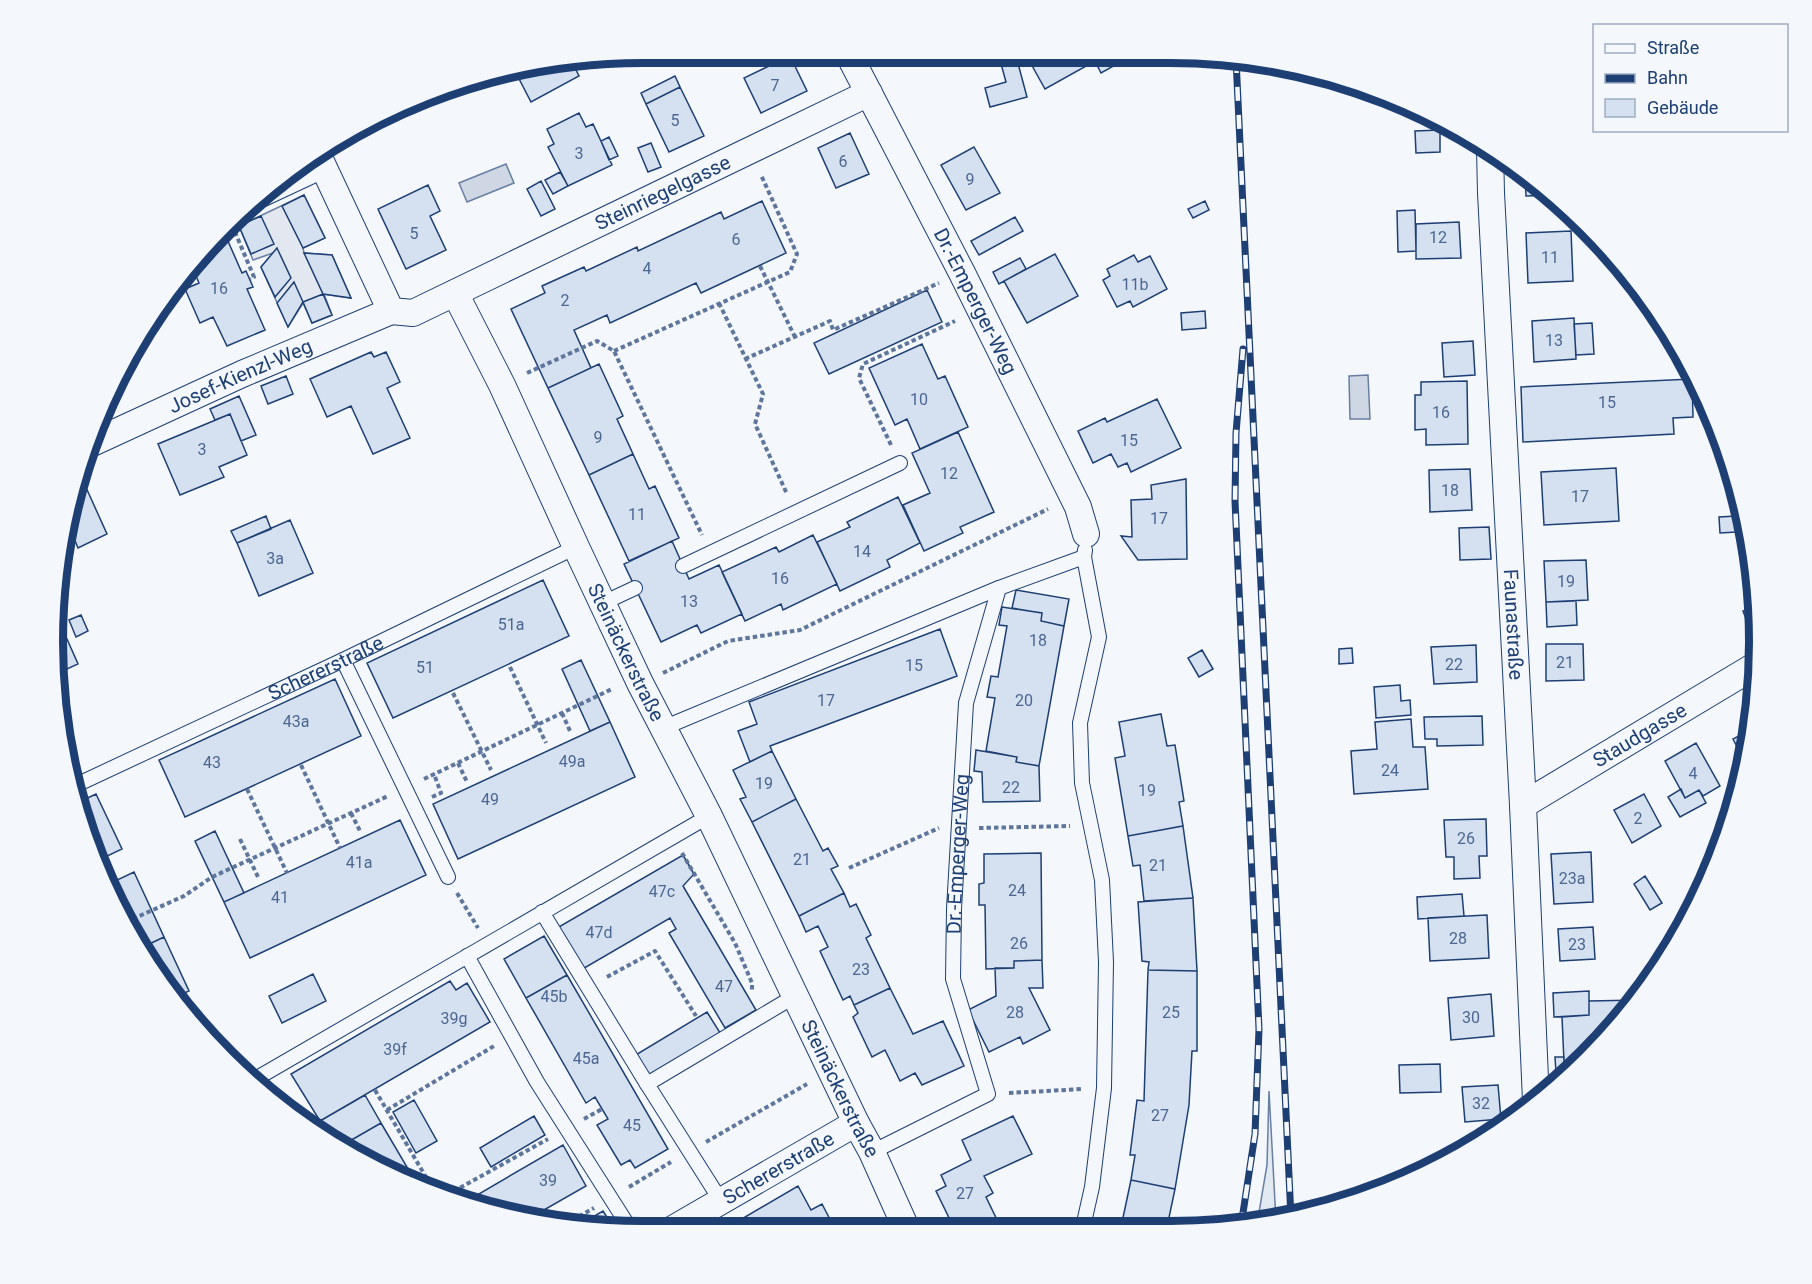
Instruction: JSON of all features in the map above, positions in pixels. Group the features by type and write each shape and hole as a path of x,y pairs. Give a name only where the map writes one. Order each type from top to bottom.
{"street":[{"name":"Dr.-Emperger-Weg","path":"854,63 962,273 1078,507 1085,546"},
{"name":"Steinriegelgasse","path":"455,293 869,93"},
{"name":"Faunastraße","path":"1490,160 1536,1090"},
{"path":"321,161 391,310 413,313 455,293"},
{"name":"Steinäckerstraße","path":"455,293 502,385 639,681 709,816 872,1152 903,1221"},
{"name":"Josef-Kienzl-Weg","path":"100,439 242,374 391,310"},
{"name":"Staudgasse","path":"1523,805 1748,670"},
{"name":"Schererstraße","path":"687,1221 856,1123"}],"lane":[{"path":"684,566 900,463"},
{"path":"663,728 999,588 1085,546"},
{"name":"Dr.-Emperger-Weg","path":"1084,1221 1092,1187 1104,1088 1106,962 1102,880 1082,783 1080,723 1099,637 1085,546"},
{"name":"Schererstraße","path":"81,783 343,660 576,547"},
{"path":"603,603 635,588"},
{"name":"Dr.-Emperger-Weg","path":"988,1094 953,979 954,909 966,703 999,588"},
{"path":"343,660 448,877"},
{"path":"259,1076 709,816"},
{"path":"542,912 646,1084 721,1201"},
{"path":"467,957 537,1082 625,1221"},
{"path":"646,1084 795,996"},
{"path":"872,1152 988,1094"}],"path":[{"path":"614,351 790,272 797,254 750,151"},
{"path":"235,231 254,277 250,279"},
{"path":"760,266 795,336"},
{"path":"745,359 830,321 833,330 962,273"},
{"path":"719,303 763,394 755,424 795,512"},
{"path":"900,463 859,378 863,364 980,309"},
{"path":"502,385 597,341 614,351 710,552"},
{"path":"134,918 184,896 212,877 562,713 728,641 800,630 1073,497"},
{"path":"510,668 546,743"},
{"path":"453,693 491,770"},
{"path":"562,713 570,731"},
{"path":"458,763 467,782"},
{"path":"301,765 340,848"},
{"path":"247,789 287,873"},
{"path":"351,813 361,833"},
{"path":"673,837 735,943 752,983 752,990"},
{"path":"240,839 258,877"},
{"path":"448,877 487,945"},
{"path":"588,987 655,951 696,1016"},
{"path":"387,1110 511,1036"},
{"path":"988,1094 1104,1088"},
{"path":"375,1090 427,1180"},
{"path":"456,1190 602,1109"}],"shaded area":[{"path":"506,164 514,183 467,202 459,183"},
{"path":"304,195 325,238 303,248 304,253 332,255 351,298 324,294 332,315 312,323 303,303 288,327 261,267 273,253 253,260 239,227"},
{"path":"1368,375 1370,419 1350,419 1349,376"},
{"path":"1269,1091 1275,1211 1259,1214 1267,1165"}],"building":[{"path":"775,63 793,63 807,91 761,113 744,78"},
{"path":"1001,63 1018,63 1027,97 990,107 985,88 1006,82"},
{"path":"1031,63 1091,63 1045,89"},
{"path":"1096,63 1119,63 1101,73"},
{"path":"575,67 579,76 531,102 518,77"},
{"path":"675,76 680,87 646,104 641,93"},
{"path":"680,87 704,136 669,152 646,104"},
{"path":"579,113 586,127 593,124 612,165 568,186 548,147 554,144 547,129"},
{"path":"1440,130 1440,152 1416,153 1415,131"},
{"path":"850,133 869,174 836,188 818,148"},
{"path":"609,137 618,156 609,160 601,141"},
{"path":"651,143 661,167 648,172 638,148"},
{"path":"974,147 1000,193 966,210 941,165"},
{"path":"560,172 568,186 553,194 545,180"},
{"path":"541,181 555,209 541,216 527,189"},
{"path":"428,185 440,211 430,216 446,250 406,269 378,209"},
{"path":"1526,186 1538,196 1526,196"},
{"path":"304,195 325,238 303,248 282,206"},
{"path":"762,201 786,253 701,293 696,283 610,323 607,315 574,330 591,368 548,388 511,309 545,293 542,286 584,267 586,271 637,247 638,251 721,212 724,219"},
{"path":"1205,201 1209,210 1193,218 1188,209"},
{"path":"1415,210 1416,251 1398,252 1397,211"},
{"path":"261,216 274,244 251,254 239,227"},
{"path":"1015,217 1023,231 979,255 971,241"},
{"path":"1459,222 1461,258 1416,259 1416,224"},
{"path":"1571,231 1573,281 1528,283 1526,233"},
{"path":"227,239 242,273 246,271 253,287 247,289 265,330 227,346 213,317 200,323 185,289 199,283 195,274"},
{"path":"277,248 291,278 275,297 261,267"},
{"path":"304,253 332,255 351,298 323,294"},
{"path":"1055,254 1078,296 1027,323 1004,281"},
{"path":"1134,255 1138,262 1150,256 1167,289 1133,307 1130,301 1117,307 1103,280 1110,276 1107,269"},
{"path":"1020,258 1026,269 999,284 993,272"},
{"path":"294,282 303,302 288,327 277,303"},
{"path":"927,290 942,322 829,374 814,343"},
{"path":"323,294 332,315 312,323 303,302"},
{"path":"1205,311 1206,328 1182,330 1181,313"},
{"path":"1574,318 1576,359 1534,362 1532,321"},
{"path":"1592,323 1594,354 1576,355 1574,324"},
{"path":"1473,341 1475,375 1444,377 1442,343"},
{"path":"922,344 938,379 945,376 968,427 920,449 907,419 895,425 869,368"},
{"path":"371,352 374,357 386,352 400,382 387,388 410,438 373,454 351,406 327,417 310,379"},
{"path":"599,364 623,416 617,419 633,454 589,475 548,388"},
{"path":"286,376 293,394 268,404 261,386"},
{"path":"1685,379 1692,393 1693,417 1673,418 1674,434 1523,442 1521,387"},
{"path":"1467,381 1468,444 1426,445 1426,429 1415,430 1415,395 1421,395 1421,382"},
{"path":"239,396 256,435 241,441 230,414 215,420 210,409"},
{"path":"1157,399 1181,448 1131,472 1127,463 1118,467 1111,454 1093,463 1078,431 1105,418 1107,422"},
{"path":"230,414 247,455 219,467 224,477 180,495 158,444"},
{"path":"958,432 994,512 960,527 963,533 924,551 903,505 930,493 912,453"},
{"path":"633,454 649,489 655,486 679,538 629,561 589,475"},
{"path":"1616,468 1619,521 1544,525 1541,472"},
{"path":"1470,469 1472,510 1430,512 1429,470"},
{"path":"1186,479 1187,559 1138,560 1121,536 1132,537 1131,500 1152,499 1151,485"},
{"path":"85,485 107,534 78,548 74,538 74,529"},
{"path":"898,497 920,543 887,560 890,567 840,591 817,542 850,527 847,522"},
{"path":"266,516 271,529 237,543 231,531"},
{"path":"1735,516 1736,532 1720,533 1719,517"},
{"path":"290,520 313,573 259,596 237,543"},
{"path":"1489,527 1491,559 1460,560 1459,528"},
{"path":"813,535 837,584 783,610 781,604 745,621 722,572 776,547 779,552"},
{"path":"672,541 689,579 719,565 742,614 701,633 697,625 661,642 624,564"},
{"path":"1586,560 1588,600 1546,602 1544,561"},
{"path":"543,580 569,636 393,718 367,663"},
{"path":"1016,590 1069,599 1064,626 1041,621 1042,613 1012,608"},
{"path":"1576,601 1577,625 1547,627 1546,602"},
{"path":"1002,607 1042,613 1041,621 1064,626 1039,766 1016,762 1017,757 986,751 995,698 987,697 991,676 998,677 1007,626 999,625"},
{"path":"1748,608 1749,625 1743,611"},
{"path":"81,615 88,631 76,637 69,620"},
{"path":"940,629 957,676 770,746 772,751 750,762 738,731 757,724 749,702"},
{"path":"63,631 78,664 64,671"},
{"path":"1546,644 1583,644 1584,680 1546,681"},
{"path":"1476,645 1477,682 1434,684 1431,647"},
{"path":"1352,648 1353,663 1339,664 1339,649"},
{"path":"1202,650 1213,669 1199,677 1188,658"},
{"path":"581,660 610,722 590,731 562,669"},
{"path":"335,679 361,736 185,817 159,760"},
{"path":"1400,685 1401,701 1410,700 1411,715 1376,718 1374,687"},
{"path":"1161,714 1167,746 1175,745 1184,801 1179,802 1183,826 1128,836 1115,758 1125,756 1119,722"},
{"path":"1482,716 1483,745 1437,746 1437,739 1425,739 1424,717"},
{"path":"1411,719 1413,747 1425,747 1428,789 1354,794 1351,751 1377,749 1375,722"},
{"path":"610,722 635,777 458,859 433,804"},
{"path":"1741,735 1739,750 1733,739"},
{"path":"1696,743 1720,786 1703,796 1699,790 1685,798 1665,761"},
{"path":"976,750 1017,757 1016,762 1039,766 1040,801 983,802 982,772 974,771"},
{"path":"772,751 796,799 752,822 740,799 746,797 733,770"},
{"path":"1681,789 1685,798 1699,790 1706,803 1680,817 1668,797"},
{"path":"96,794 122,849 105,857 85,799"},
{"path":"1644,794 1661,826 1632,843 1614,810"},
{"path":"796,799 823,851 828,848 838,866 831,869 844,893 799,916 752,822"},
{"path":"1486,819 1487,856 1479,856 1480,878 1454,879 1454,857 1446,857 1444,820"},
{"path":"400,820 426,875 250,958 224,902"},
{"path":"1183,826 1193,898 1144,901 1140,865 1133,866 1128,836"},
{"path":"215,831 244,893 224,902 195,841"},
{"path":"1591,852 1593,902 1554,904 1551,854"},
{"path":"1041,853 1042,960 1014,961 1014,968 986,969 985,905 979,905 979,884 984,883 984,854"},
{"path":"683,855 694,874 683,886 756,1010 725,1028 669,933 676,929 670,918 581,970 557,928"},
{"path":"134,872 164,937 149,944 115,881"},
{"path":"1645,876 1662,903 1650,910 1634,884"},
{"path":"844,893 850,907 856,904 871,935 866,938 890,988 854,1005 850,996 843,1000 820,951 828,947 818,926 806,932 799,916"},
{"path":"1462,894 1464,916 1418,919 1417,897"},
{"path":"1193,898 1197,971 1148,970 1149,962 1142,961 1138,902"},
{"path":"1487,915 1489,958 1430,961 1428,918"},
{"path":"1593,927 1595,959 1560,961 1558,929"},
{"path":"544,936 567,975 526,998 504,959"},
{"path":"164,937 189,991 183,994 149,944"},
{"path":"1042,960 1043,988 1029,988 1050,1030 1023,1044 1020,1037 989,1052 968,1010 996,996 995,968 1014,968 1014,961"},
{"path":"1148,970 1197,971 1197,1051 1192,1051 1189,1105 1175,1189 1131,1180 1135,1155 1130,1155 1137,1100 1144,1101"},
{"path":"313,974 326,1001 282,1023 269,996"},
{"path":"567,975 668,1149 635,1168 630,1160 621,1165 597,1125 608,1119 595,1097 586,1103 526,998"},
{"path":"450,981 456,990 467,983 490,1022 320,1121 291,1074"},
{"path":"890,988 913,1034 943,1021 964,1066 922,1085 915,1073 900,1081 885,1050 872,1057 853,1017 858,1013 854,1005"},
{"path":"1589,991 1589,1015 1554,1017 1553,993"},
{"path":"1491,994 1494,1036 1451,1040 1448,998"},
{"path":"1624,1000 1579,1051 1568,1062 1564,1062 1562,1017 1589,1015 1589,1001"},
{"path":"707,1012 722,1036 649,1080 634,1056"},
{"path":"1555,1057 1564,1057 1564,1062 1568,1062 1556,1073"},
{"path":"1440,1064 1441,1092 1400,1093 1399,1065"},
{"path":"1498,1085 1501,1117 1497,1119 1465,1122 1462,1087"},
{"path":"365,1095 381,1123 349,1141 320,1121"},
{"path":"414,1100 437,1141 416,1153 393,1112"},
{"path":"534,1116 545,1135 491,1167 480,1148"},
{"path":"1013,1116 1032,1154 984,1176 993,1193 986,1197 998,1221 951,1221 936,1191 946,1186 941,1175 971,1160 962,1140"},
{"path":"381,1123 410,1172 386,1161 349,1141"},
{"path":"563,1145 586,1186 541,1212 475,1196"},
{"path":"1131,1180 1175,1189 1168,1221 1122,1221"},
{"path":"798,1186 811,1210 822,1204 831,1221 738,1221"},
{"path":"603,1211 609,1220 604,1220 590,1219"}],"railway":[{"path":"1236,67 1291,1208"},
{"path":"1242,1216 1255,1134 1259,1029 1235,501 1236,433 1243,349"}]}
